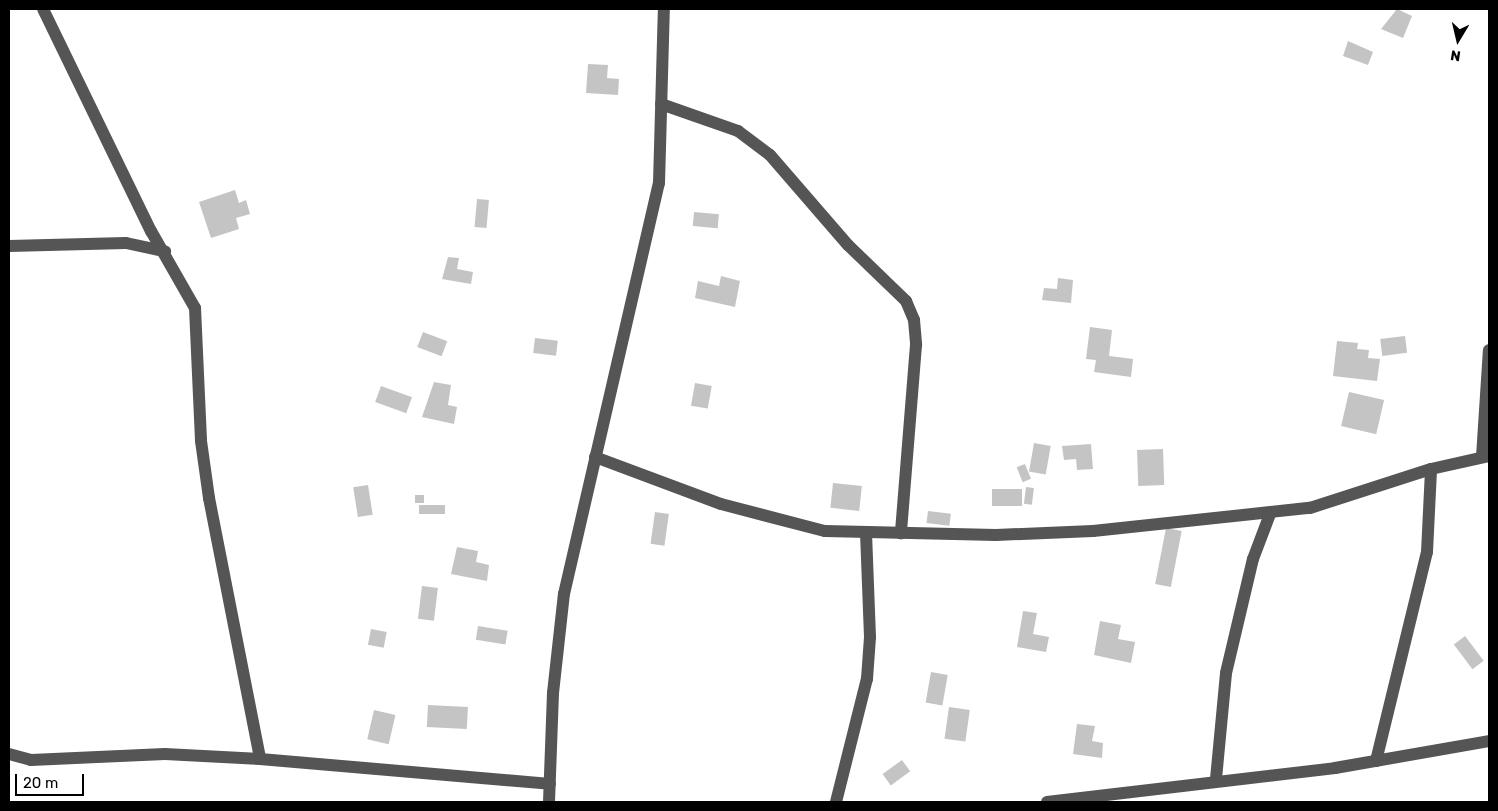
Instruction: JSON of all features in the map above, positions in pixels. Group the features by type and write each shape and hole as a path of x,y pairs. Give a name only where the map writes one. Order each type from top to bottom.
{"street":[{"path":"43,9 195,308 201,441 209,498 260,759"},
{"path":"550,802 553,693 564,594 659,183 664,9"},
{"path":"662,104 738,131 770,155 848,245 906,302 914,320 916,345 901,533"},
{"path":"9,246 126,243 165,251"},
{"path":"595,457 721,504 825,531 901,533 1093,532 1270,514 1310,508 1431,469 1486,456 1489,350"},
{"path":"1376,761 1427,552 1431,469"},
{"path":"1216,778 1226,672 1253,559 1270,514"},
{"path":"836,802 867,679 870,637 866,532"},
{"path":"1048,802 1216,778 1376,761 1489,741"},
{"path":"9,754 31,760 165,754 260,759 550,784"}],"building":[{"path":"1397,9 1412,16 1403,38 1381,29"},
{"path":"1348,41 1373,52 1368,65 1343,56"},
{"path":"588,64 608,65 607,78 619,79 618,95 586,93"},
{"path":"235,190 239,203 246,200 250,214 236,218 239,229 211,238 199,202"},
{"path":"477,199 489,200 487,228 475,227"},
{"path":"694,212 719,214 718,228 693,226"},
{"path":"448,257 459,258 457,269 473,272 471,284 442,279"},
{"path":"721,276 740,281 735,307 695,298 698,281 719,286"},
{"path":"1058,278 1073,280 1071,303 1042,300 1044,288 1057,289"},
{"path":"1090,327 1112,330 1109,356 1133,359 1131,377 1094,372 1096,360 1086,359"},
{"path":"423,332 447,341 442,356 417,347"},
{"path":"1405,336 1407,353 1382,356 1380,339"},
{"path":"535,338 558,341 556,356 533,353"},
{"path":"1337,341 1358,343 1357,349 1369,350 1368,358 1380,359 1377,381 1333,376"},
{"path":"434,382 451,385 448,405 457,407 454,424 422,417"},
{"path":"695,383 712,386 708,409 691,406"},
{"path":"381,386 412,397 406,413 375,402"},
{"path":"1349,392 1384,400 1376,434 1341,426"},
{"path":"1034,443 1051,446 1046,475 1029,472"},
{"path":"1091,444 1093,469 1077,470 1076,459 1064,460 1062,446"},
{"path":"1163,449 1164,485 1138,486 1137,450"},
{"path":"1025,464 1031,479 1023,482 1017,467"},
{"path":"833,483 862,486 859,511 830,508"},
{"path":"368,485 373,515 358,517 353,487"},
{"path":"1026,487 1034,488 1032,505 1024,504"},
{"path":"992,489 1022,489 1022,506 992,506"},
{"path":"415,495 424,495 424,503 415,503"},
{"path":"419,505 445,505 445,514 419,514"},
{"path":"928,511 951,514 949,526 927,523"},
{"path":"655,512 669,514 664,546 651,544"},
{"path":"1166,528 1182,531 1171,587 1155,584"},
{"path":"457,547 478,551 476,562 489,565 487,581 451,574"},
{"path":"422,586 438,588 434,621 418,619"},
{"path":"1023,611 1037,613 1033,634 1049,637 1046,652 1017,647"},
{"path":"1100,621 1121,625 1118,639 1135,642 1131,663 1094,655"},
{"path":"478,626 508,631 505,645 476,640"},
{"path":"371,629 387,632 384,648 368,645"},
{"path":"1465,636 1484,661 1472,669 1454,644"},
{"path":"931,672 948,675 942,705 926,703"},
{"path":"428,705 468,707 467,729 427,727"},
{"path":"949,707 970,710 965,742 945,739"},
{"path":"374,710 395,715 389,744 367,739"},
{"path":"1077,724 1095,726 1092,741 1103,743 1102,758 1073,754"},
{"path":"902,760 910,771 891,785 883,774"}]}
